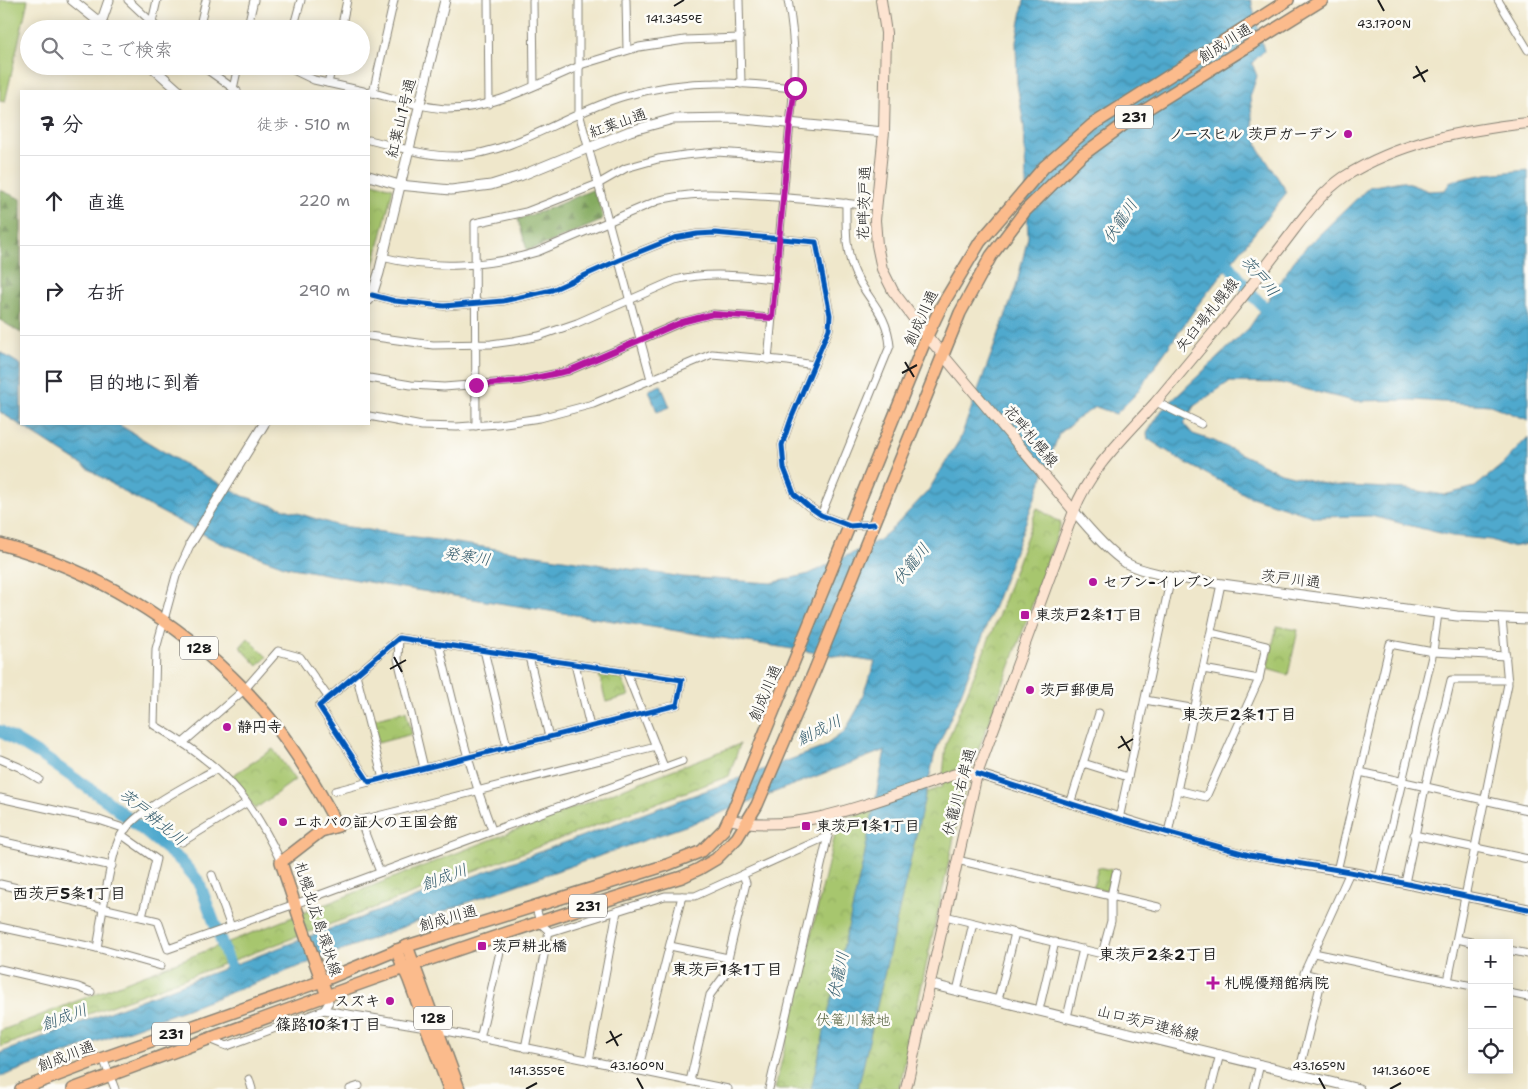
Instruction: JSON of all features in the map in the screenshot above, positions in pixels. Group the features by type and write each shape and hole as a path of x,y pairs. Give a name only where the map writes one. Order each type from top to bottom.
{"main road":[{"name":"花畔茨戸通","path":"881,0 886,33 884,132 876,220 877,245 882,269 893,291 964,380"},
{"name":"創成川通","path":"21,1089 322,981 401,948 667,865 702,851 724,829 732,814 928,336 941,307 980,242 1044,167 1092,125 1288,0"},
{"name":"創成川通","path":"73,1089 409,966 504,934 545,927 562,914 682,877 699,870 716,859 737,838 757,805 814,672 942,354 960,313 991,256 1025,210 1081,156 1134,117 1322,0"},
{"name":"矢臼場札幌線","path":"1074,511 1085,487 1099,466 1159,403 1318,200 1343,178 1377,158 1441,136 1528,123"},
{"name":"花畔札幌線","path":"964,380 1074,511"},
{"name":"伏籠川右岸通","path":"906,1089 977,774 1074,511"},
{"name":"128","path":"0,544 42,557 99,582 164,620 198,647 245,689 282,734 305,768 338,826"},
{"path":"732,814 747,824 820,818 959,773 977,774"},
{"name":"札幌北広島環状線","path":"328,996 303,928 282,862 321,831 338,826"},
{"name":"128","path":"401,948 432,1028 459,1089"},
{"name":"128","path":"432,1028 449,1089"}],"street":[{"path":"72,0 97,20"},
{"path":"106,20 109,0"},
{"path":"128,0 150,20"},
{"path":"152,20 157,0"},
{"path":"201,20 206,0"},
{"path":"249,20 254,0"},
{"path":"295,20 301,0"},
{"path":"343,20 347,0"},
{"path":"394,0 371,93 446,108 465,108 489,104 580,66 627,50 685,40 740,38"},
{"name":"紅葉山1号通","path":"370,298 382,257 445,0"},
{"path":"488,0 489,104"},
{"path":"533,0 534,85"},
{"path":"579,0 579,113 651,379"},
{"path":"626,0 627,50"},
{"path":"740,0 741,84"},
{"path":"768,360 790,123 795,88 795,51 788,0"},
{"path":"1498,0 1528,50"},
{"path":"161,75 178,90"},
{"path":"214,75 235,90 237,75"},
{"path":"304,75 314,80 359,90"},
{"path":"328,83 330,75"},
{"path":"370,140 408,150 436,155 458,156 509,144 579,113 626,95 716,83 795,88"},
{"name":"紅葉山通","path":"370,176 399,185 451,190 491,185 520,176 630,131 673,120 733,118 884,132"},
{"path":"476,426 475,223 526,212 598,184 626,168 658,160 717,152 787,158"},
{"path":"382,257 420,264 475,264 512,259 537,252 608,221 675,196 701,193 877,206"},
{"path":"821,515 890,346 886,324 863,286 852,263 847,239 846,204"},
{"path":"370,298 444,306 503,301 552,290 674,238 696,234 715,233 816,242 830,315 829,329 782,446 784,468 794,494 821,515 850,526 873,526"},
{"path":"370,336 433,345 475,345 513,341 557,330 675,280 689,276 708,274 776,279"},
{"path":"370,378 411,385 444,387 520,381 568,371 682,322 713,314 772,318"},
{"path":"370,416 422,426 476,426 540,418 584,406 712,354 768,360 788,360 814,365"},
{"path":"1159,403 1201,424"},
{"path":"263,425 191,543 176,576 156,649 154,725 184,742 216,769 239,792 282,862"},
{"name":"茨戸川通","path":"1074,511 1085,525 1116,555 1127,563 1145,571 1171,577 1457,616 1528,619"},
{"path":"1119,819 1171,577"},
{"path":"1168,833 1221,584"},
{"path":"1379,878 1433,652 1438,613"},
{"path":"1448,981 1508,680 1502,618"},
{"path":"1177,790 1206,797 1259,679 1266,646 1210,633"},
{"path":"399,638 398,659 424,768"},
{"path":"335,792 467,757 677,706 682,680 399,638 318,706 369,782"},
{"path":"439,644 467,757 477,792 492,830"},
{"path":"1337,871 1390,644 1433,652 1506,656"},
{"path":"484,650 507,747"},
{"path":"184,742 245,689 278,651 300,657 328,697"},
{"path":"529,657 549,737"},
{"path":"575,664 590,727"},
{"path":"1203,669 1259,679"},
{"path":"626,671 664,767"},
{"path":"356,674 383,779"},
{"path":"1404,883 1452,680 1508,680"},
{"path":"1145,700 1242,717"},
{"path":"1070,804 1099,713"},
{"path":"338,826 656,746"},
{"path":"0,759 19,767 39,779"},
{"path":"0,884 158,921 168,949 682,761"},
{"path":"1083,763 1128,777"},
{"path":"97,948 112,866 125,830 140,814 216,769"},
{"path":"1360,772 1528,810"},
{"path":"977,774 1119,819 1249,855 1350,872 1528,909"},
{"path":"0,798 99,820 125,830 156,859 142,917"},
{"path":"182,842 246,803"},
{"path":"768,1089 833,814"},
{"path":"360,820 380,872"},
{"path":"536,907 545,927 550,932 665,896 695,896 828,836"},
{"path":"1414,836 1528,859"},
{"path":"0,841 112,866"},
{"path":"957,860 1158,907"},
{"path":"1299,1073 1322,978 1304,973 1350,872"},
{"path":"945,916 1102,954 1110,921 1111,896 1116,873"},
{"path":"690,1081 710,995 724,976 746,883 743,875"},
{"path":"212,876 231,927"},
{"path":"638,1070 682,896"},
{"path":"589,1061 617,911"},
{"path":"957,991 973,923"},
{"path":"0,927 97,948 161,966"},
{"path":"525,1048 545,927"},
{"path":"998,1000 1015,933"},
{"path":"480,1038 504,934"},
{"path":"1457,939 1468,941"},
{"path":"1039,1010 1055,942"},
{"path":"670,946 728,958"},
{"path":"1067,1017 1082,949"},
{"path":"1513,951 1528,954"},
{"path":"1314,953 1468,985"},
{"path":"0,970 78,987 91,992"},
{"name":"山口茨戸連絡線","path":"929,984 1359,1089"},
{"path":"1513,994 1528,997"},
{"path":"324,1010 329,1002 328,996"},
{"path":"210,1038 227,1046 324,1010 432,1028 728,1089"},
{"path":"1211,1089 1220,1054"},
{"path":"103,1058 115,1089"},
{"path":"1254,1089 1260,1064"},
{"path":"249,1079 252,1089"},
{"path":"350,1089 359,1086"}],"green space":[{"path":"0,0 28,0 23,20 20,20 20,35 5,102 0,101"},
{"path":"370,182 393,188 370,281"},
{"path":"0,190 20,199 20,332 0,320"},
{"path":"592,190 596,193 603,217 601,221 527,250 518,219 543,211"},
{"name":"伏篭川緑地","path":"1037,508 1061,523 966,783 899,1089 775,1089 838,821 942,787 946,744 998,617"},
{"path":"1277,626 1298,630 1288,675 1267,669"},
{"path":"248,638 267,657 258,666 240,647"},
{"path":"599,674 616,676 622,680 629,696 606,702"},
{"path":"406,711 412,734 378,743 372,719"},
{"path":"740,744 729,776 0,1047 0,1031"},
{"path":"273,749 295,780 255,809 244,792 230,777"},
{"path":"1098,867 1112,870 1108,889 1106,890 1093,888"}],"water":[{"path":"1024,0 1251,0 1264,51 1252,63 1257,76 1250,97 1253,127 1259,149 1287,192 1200,302 1135,395 1116,414 1096,407 1081,416 1059,434 961,694 935,753 858,1089 811,1089 864,857 885,750 691,824 471,901 195,1006 0,1077 0,1053 289,944 822,748 845,731 858,708 875,662 390,586 287,567 220,543 129,495 20,425 120,425 189,467 243,496 336,525 683,577 771,583 809,574 879,540 894,527 928,491 960,439 1016,287 1028,237 1024,126 1017,84 1016,42"},
{"path":"1528,170 1528,420 1490,405 1413,400 1353,401 1280,383 1229,382 1194,406 1184,424 1193,434 1214,441 1281,473 1329,485 1407,489 1444,495 1475,487 1503,464 1528,437 1528,544 1511,547 1491,540 1452,536 1371,516 1315,517 1248,496 1184,462 1148,439 1147,433 1162,410 1249,328 1298,255 1369,187 1401,181 1429,191 1445,190 1451,181 1486,174"},
{"path":"0,352 20,364 20,425 0,412"},
{"path":"661,385 670,407 657,412 649,390"}],"waterway":[{"name":"茨戸川","path":"1220,253 1251,294 1275,318"},
{"name":"茨戸耕北川","path":"0,731 45,758 107,801 181,861 199,882 233,973"}],"cycle path":[{"path":"372,295 395,301 444,306 503,301 552,290 674,238 697,234 715,233 816,242 830,315 829,329 782,445 784,468 794,494 821,515 850,526 874,524"},
{"path":"399,638 682,680 677,705 369,782 319,706 399,638"},
{"path":"977,774 1119,819 1249,855 1350,872 1528,909"}],"place":[{"name":"ノースヒル 茨戸ガーデン","path":"1348,134"},
{"name":"セブン-イレブン","path":"1093,582"},
{"name":"東茨戸2条1丁目","path":"1025,615"},
{"name":"茨戸郵便局","path":"1030,690"},
{"name":"静円寺","path":"227,727"},
{"name":"エホバの証人の王国会館","path":"283,822"},
{"name":"東茨戸1条1丁目","path":"806,826"},
{"name":"茨戸耕北橋","path":"482,946"},
{"name":"札幌優翔館病院","path":"1213,983"},
{"name":"スズキ","path":"390,1001"}],"district":[{"name":"東茨戸2条1丁目","path":"1239,714"},
{"name":"西茨戸5条1丁目","path":"69,893"},
{"name":"東茨戸2条2丁目","path":"1158,954"},
{"name":"東茨戸1条1丁目","path":"727,969"},
{"name":"篠路10条1丁目","path":"328,1024"}],"route":[{"path":"476,385 520,381 568,371 640,339 698,317 713,314 772,318 795,88"}],"water label":[{"name":"伏籠川","path":"1120,221"},
{"name":"発寒川","path":"467,556"},
{"name":"伏籠川","path":"911,564"},
{"name":"創成川","path":"819,730"},
{"name":"創成川","path":"444,877"},
{"name":"伏籠川","path":"838,975"},
{"name":"創成川","path":"64,1017"}]}
